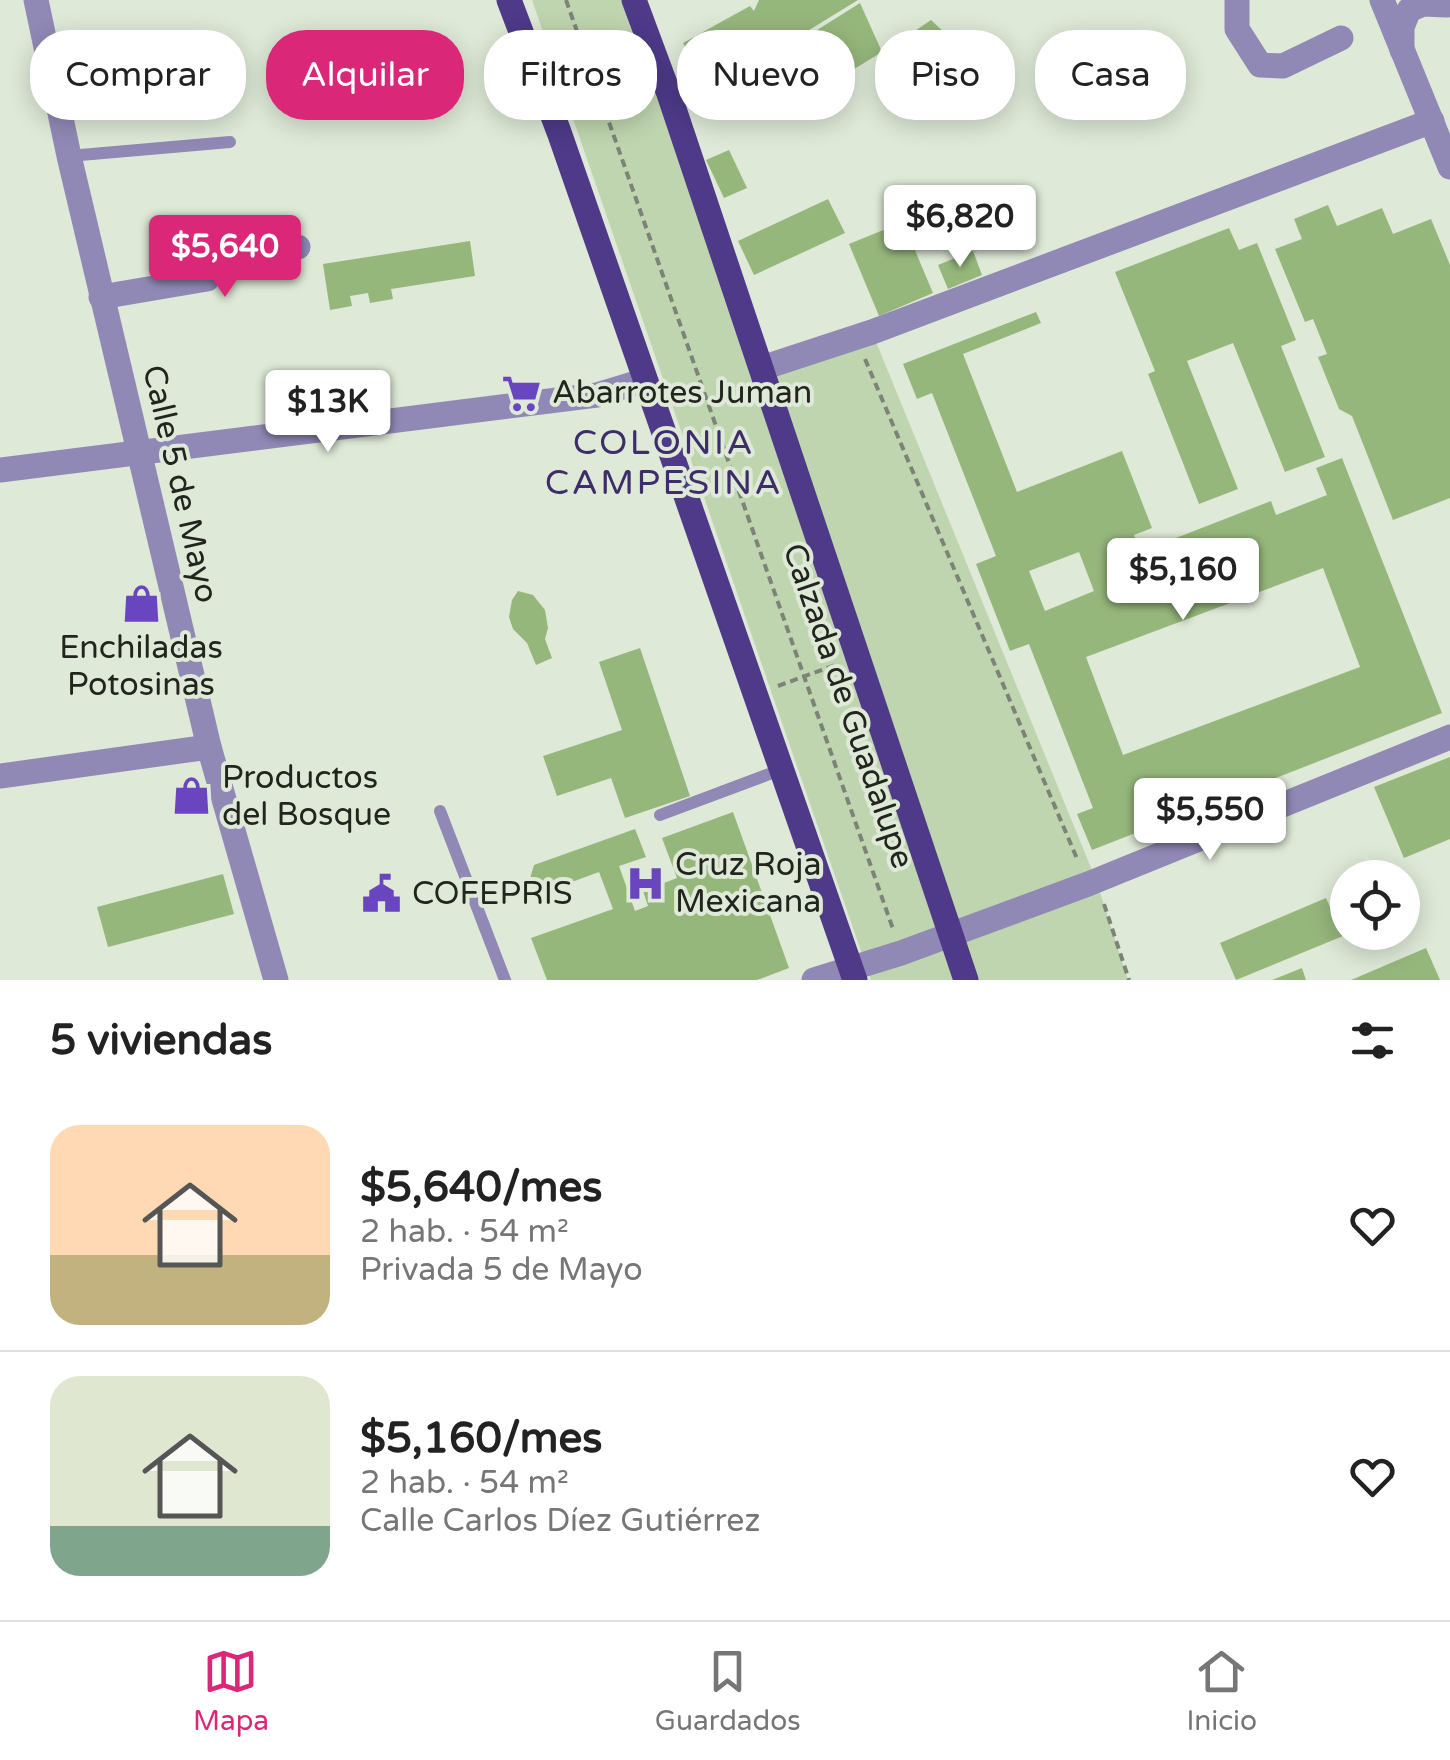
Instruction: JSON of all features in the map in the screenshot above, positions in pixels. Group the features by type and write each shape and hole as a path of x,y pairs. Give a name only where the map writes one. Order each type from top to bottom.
{"main road":[{"path":"509,0 559,132 853,973"},
{"name":"Calzada de Guadalupe","path":"634,0 762,368 966,980"}],"street":[{"name":"Calle 5 de Mayo","path":"36,0 43,30"},
{"path":"1236,0 1237,29 1260,65 1284,66 1341,38"},
{"path":"1382,0 1450,167"},
{"path":"1402,52 1402,27 1410,10 1423,4 1446,4"},
{"name":"Calle 5 de Mayo","path":"62,120 209,746 276,980"},
{"path":"762,368 856,338 1432,121"},
{"path":"102,297 207,280 215,259 298,248"},
{"path":"0,470 597,394 643,381"},
{"path":"814,980 853,973 1092,882 1450,736"},
{"path":"0,776 209,746"}],"lane":[{"path":"69,156 230,142"},
{"path":"660,814 780,770"},
{"path":"440,812 505,980"}],"path":[{"name":"Calzada de Guadalupe","path":"566,0 901,953"},
{"path":"856,338 1092,882 1129,980"},
{"path":"755,694 858,657"}],"green space":[{"path":"532,0 622,0 633,30 542,30"},
{"path":"657,97 747,346 762,368 872,332 1096,880 1128,980 871,980 574,120 657,120"}],"building":[{"path":"759,0 858,0 809,30 707,30 750,6 754,11"},
{"path":"860,3 875,36 875,56 855,68 855,30 817,30"},
{"path":"931,20 942,30 916,30"},
{"path":"729,150 747,188 724,198 706,160"},
{"path":"828,199 845,233 754,275 738,241"},
{"path":"1328,205 1337,226 1382,208 1393,234 1431,219 1450,265 1450,498 1393,520 1352,416 1339,409 1318,357 1327,354 1313,319 1305,322 1275,249 1302,239 1294,219"},
{"path":"903,222 933,293 879,316 849,244"},
{"path":"1229,228 1239,250 1257,243 1296,340 1281,346 1325,457 1285,472 1233,343 1187,361 1238,489 1199,504 1148,374 1155,371 1115,272"},
{"path":"470,241 475,276 391,289 393,299 370,303 368,293 350,296 352,306 330,310 323,264"},
{"path":"973,251 982,275 948,289 938,265"},
{"path":"1036,312 1041,323 963,354 1017,492 1122,451 1152,528 1134,535 1140,552 1271,501 1276,515 1327,495 1316,468 1342,458 1442,713 1092,850 1077,814 1093,808 1029,644 1010,651 976,564 996,556 932,393 917,399 903,364","holes":["1079,552 1094,591 1045,611 1029,571","1323,568 1360,667 1123,755 1086,657"]},
{"path":"518,591 533,595 545,610 545,639 552,658 536,665 509,617"},
{"path":"640,648 690,796 625,818 611,778 557,796 543,756 622,730 599,662"},
{"path":"1450,757 1450,839 1404,858 1374,787"},
{"name":"Cruz Roja Mexicana","path":"733,812 789,968 757,980 547,980 531,938 613,909 599,872 542,893 529,882 534,865 635,829 646,857 619,866 635,911 648,906 643,891 677,878 662,838"},
{"path":"223,874 234,914 108,947 97,907"},
{"path":"1326,898 1330,907 1330,941 1236,980 1220,943"},
{"path":"1426,948 1440,980 1351,980"},
{"path":"1302,968 1306,980 1272,980"}],"place":[{"name":"Abarrotes Juman","path":"522,393"},
{"name":"Enchiladas Potosinas","path":"141,603"},
{"name":"Productos del Bosque","path":"192,796"},
{"name":"Cruz Roja Mexicana","path":"645,883"},
{"name":"COFEPRIS","path":"382,894"}],"district":[{"name":"COLONIA CAMPESINA","path":"664,463"}]}
